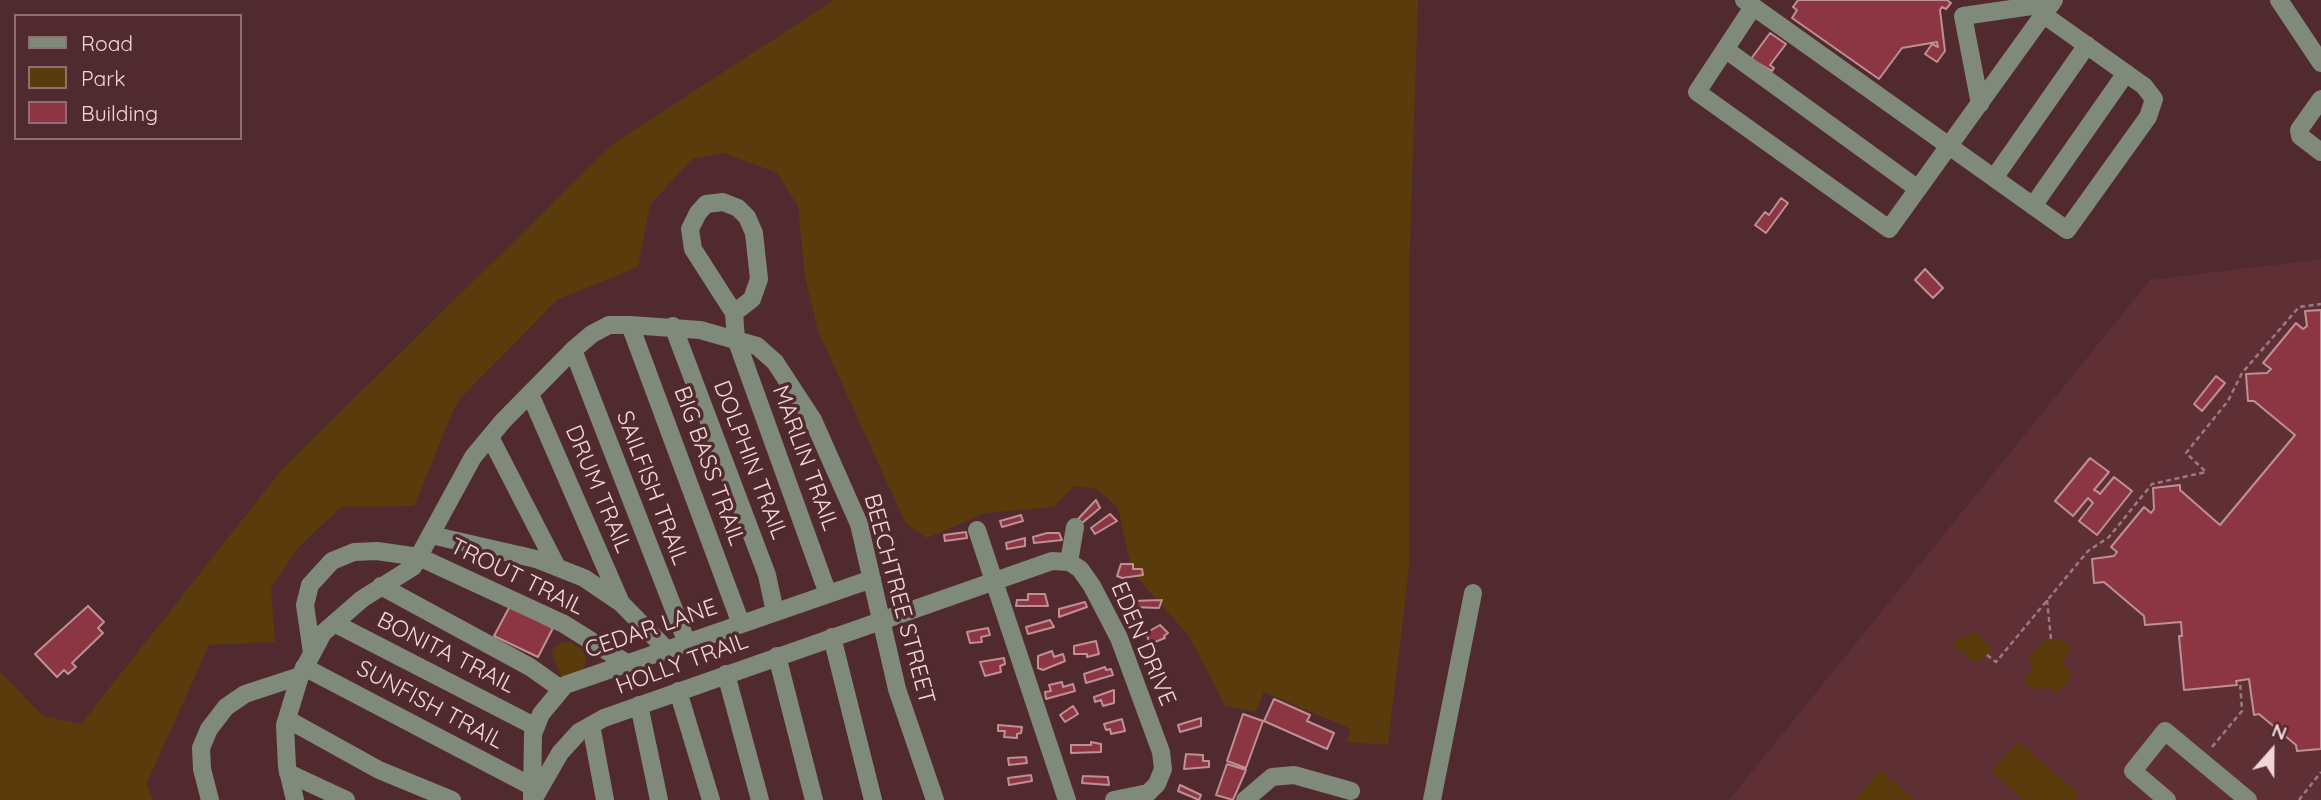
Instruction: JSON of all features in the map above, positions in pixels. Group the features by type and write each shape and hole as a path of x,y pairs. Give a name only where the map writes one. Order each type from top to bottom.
{"street":[{"path":"2280,0 2321,62"},
{"path":"2050,4 1980,104 1949,146 1889,229 1697,92 1726,49 1749,3 1949,146 1994,178 2033,206 2067,230 2148,117 2154,99 2144,86 2087,46 2050,4"},
{"path":"1980,104 1963,16 2050,4"},
{"path":"1994,178 2087,46"},
{"path":"1726,49 1918,189"},
{"path":"2033,206 2126,73"},
{"path":"2321,99 2299,130 2300,136 2321,152"},
{"path":"723,202 738,208 747,217 754,233 759,279 752,299 734,313 693,249 690,229 706,204 723,202"},
{"name":"MARLIN TRAIL","path":"734,313 736,339 828,594"},
{"name":"BEECHTREE STREET","path":"295,800 288,773 287,719 305,665 323,633 362,598 413,567 473,457 530,394 592,334 609,325 630,325 673,326 757,346 775,362 813,421 859,524 906,721 935,800"},
{"name":"BIG BASS TRAIL","path":"630,325 741,624"},
{"name":"DOLPHIN TRAIL","path":"673,326 767,575 775,612"},
{"name":"SAILFISH TRAIL","path":"573,351 687,643"},
{"name":"DRUM TRAIL","path":"530,394 621,603"},
{"path":"490,437 557,567"},
{"path":"881,619 1052,561 1069,562 1075,527"},
{"path":"977,530 1067,800"},
{"path":"430,535 536,559 584,578 621,603 667,650"},
{"name":"TROUT TRAIL","path":"305,665 305,605 310,584 323,568 354,552 377,551 419,557 564,624 628,664"},
{"name":"EDEN DRIVE","path":"1069,562 1080,569 1092,586 1119,638 1161,752 1163,769 1157,784 1148,793 1114,800"},
{"name":"CEDAR LANE","path":"561,690 872,579"},
{"path":"381,586 530,667 561,690 541,713 533,734 532,796"},
{"path":"1432,800 1473,593"},
{"name":"HOLLY TRAIL","path":"532,796 560,753 579,732 591,725 639,705 881,619"},
{"name":"BONITA TRAIL","path":"334,623 536,727"},
{"path":"832,637 873,800"},
{"path":"777,656 814,800"},
{"path":"210,800 202,769 201,748 209,729 226,707 245,694 305,665"},
{"name":"SUNFISH TRAIL","path":"305,665 532,796"},
{"path":"726,674 760,800"},
{"path":"678,691 711,800"},
{"path":"639,705 659,800"},
{"path":"287,719 379,770 452,800"},
{"path":"591,725 605,800"},
{"path":"2167,800 2133,771 2165,731 2248,800"},
{"path":"288,773 346,800"},
{"path":"1245,800 1272,777 1294,775 1351,791"}],"path":[{"path":"1987,655 1996,662 2088,551 2109,537 2152,484 2206,472 2186,453 2228,401 2242,373 2299,307 2321,304"},
{"path":"2048,600 2051,639"},
{"path":"2201,761 2242,711 2240,681"},
{"path":"2299,800 2321,772"}],"shaded area":[{"path":"2321,259 2321,800 1729,800 2150,280"}],"green space":[{"path":"834,0 1418,0 1409,273 1409,567 1388,745 1346,742 1351,729 1264,692 1256,712 1225,706 1189,636 1132,572 1118,508 1097,489 1073,486 1054,507 985,513 927,538 906,524 818,331 805,277 798,206 777,173 725,153 692,159 650,205 638,267 558,299 457,402 414,506 341,507 299,547 271,588 275,642 209,645 147,783 152,800 0,800 0,672 43,716 81,724 283,468 613,144"},
{"path":"1975,632 1992,649 1983,660 1974,661 1953,646 1955,640"},
{"path":"2042,641 2063,641 2071,648 2063,663 2071,673 2069,681 2057,693 2047,687 2036,690 2026,684 2025,677 2032,670 2029,658"},
{"path":"562,642 571,642 584,651 586,662 583,672 565,678 560,675 551,650"},
{"path":"2018,741 2079,794 2074,800 2024,800 1991,771"},
{"path":"1880,770 1915,800 1855,800"}],"building":[{"path":"1798,0 1947,0 1951,3 1946,9 1942,7 1940,10 1945,51 1937,62 1925,54 1932,44 1938,47 1937,42 1902,48 1879,79 1792,18 1797,10 1793,7"},
{"path":"1770,33 1786,44 1770,65 1774,68 1772,71 1751,59"},
{"path":"1781,198 1788,203 1766,233 1755,225 1765,212 1769,215"},
{"path":"1925,269 1943,288 1933,298 1915,280"},
{"path":"2321,310 2321,749 2297,751 2296,745 2259,714 2254,715 2249,679 2236,681 2237,685 2184,690 2179,636 2182,636 2181,622 2145,625 2144,616 2104,582 2094,583 2092,559 2114,556 2117,552 2111,547 2144,507 2151,513 2154,509 2153,488 2180,485 2180,490 2220,525 2295,435 2254,401 2248,401 2246,374 2267,373 2271,369 2263,363 2296,323 2303,329 2307,326 2305,311"},
{"path":"2216,376 2225,383 2202,411 2194,404"},
{"path":"2090,458 2109,472 2094,490 2100,494 2114,477 2132,491 2097,535 2079,521 2093,503 2088,498 2073,516 2055,501"},
{"path":"1096,500 1100,508 1082,523 1078,519"},
{"path":"1110,514 1117,521 1095,534 1091,528"},
{"path":"1021,515 1023,521 1002,527 1000,521"},
{"path":"966,532 967,538 945,541 944,535"},
{"path":"1059,533 1062,540 1034,543 1033,537"},
{"path":"1025,538 1025,546 1007,549 1006,543"},
{"path":"1121,564 1133,564 1133,569 1142,569 1143,575 1122,578 1117,576"},
{"path":"1028,594 1045,594 1048,606 1016,606 1017,600 1028,600"},
{"path":"1162,600 1159,608 1132,607 1132,601"},
{"path":"1085,602 1087,607 1059,617 1059,609"},
{"path":"88,606 104,622 98,628 103,633 72,663 76,667 68,674 64,670 57,677 35,654"},
{"path":"510,606 553,628 538,657 494,636"},
{"path":"1050,620 1054,627 1028,634 1026,627"},
{"path":"1160,625 1168,633 1165,638 1150,644 1146,633"},
{"path":"988,628 990,635 981,637 982,642 970,643 967,632"},
{"path":"1096,641 1099,654 1087,657 1087,654 1074,654 1074,646"},
{"path":"1052,651 1054,657 1063,654 1065,661 1043,670 1038,668 1038,656"},
{"path":"1004,658 1005,664 1000,666 1001,672 985,676 980,662"},
{"path":"1105,667 1106,670 1111,669 1113,675 1086,683 1084,674"},
{"path":"1062,682 1063,687 1073,684 1075,691 1046,699 1045,692 1051,691 1049,685"},
{"path":"1114,690 1114,703 1103,706 1101,700 1095,702 1094,697"},
{"path":"1274,699 1310,715 1307,721 1334,733 1327,749 1264,721"},
{"path":"1073,706 1078,714 1065,722 1060,715"},
{"path":"1243,714 1263,721 1246,768 1227,761"},
{"path":"1201,718 1201,726 1180,732 1178,725"},
{"path":"1122,719 1125,731 1111,734 1110,729 1106,730 1104,724"},
{"path":"998,725 1022,727 1021,733 1017,734 1017,738 1004,737 1005,731 998,731"},
{"path":"1091,742 1101,744 1101,752 1071,753 1071,745 1091,745"},
{"path":"1186,754 1203,755 1203,761 1209,761 1209,767 1184,769"},
{"path":"1026,757 1027,763 1009,765 1008,758"},
{"path":"1227,764 1246,770 1233,800 1216,795"},
{"path":"1031,775 1032,781 1009,785 1008,778"},
{"path":"1083,776 1108,777 1109,785 1082,783"},
{"path":"1180,785 1201,795 1199,800 1178,791"}]}
